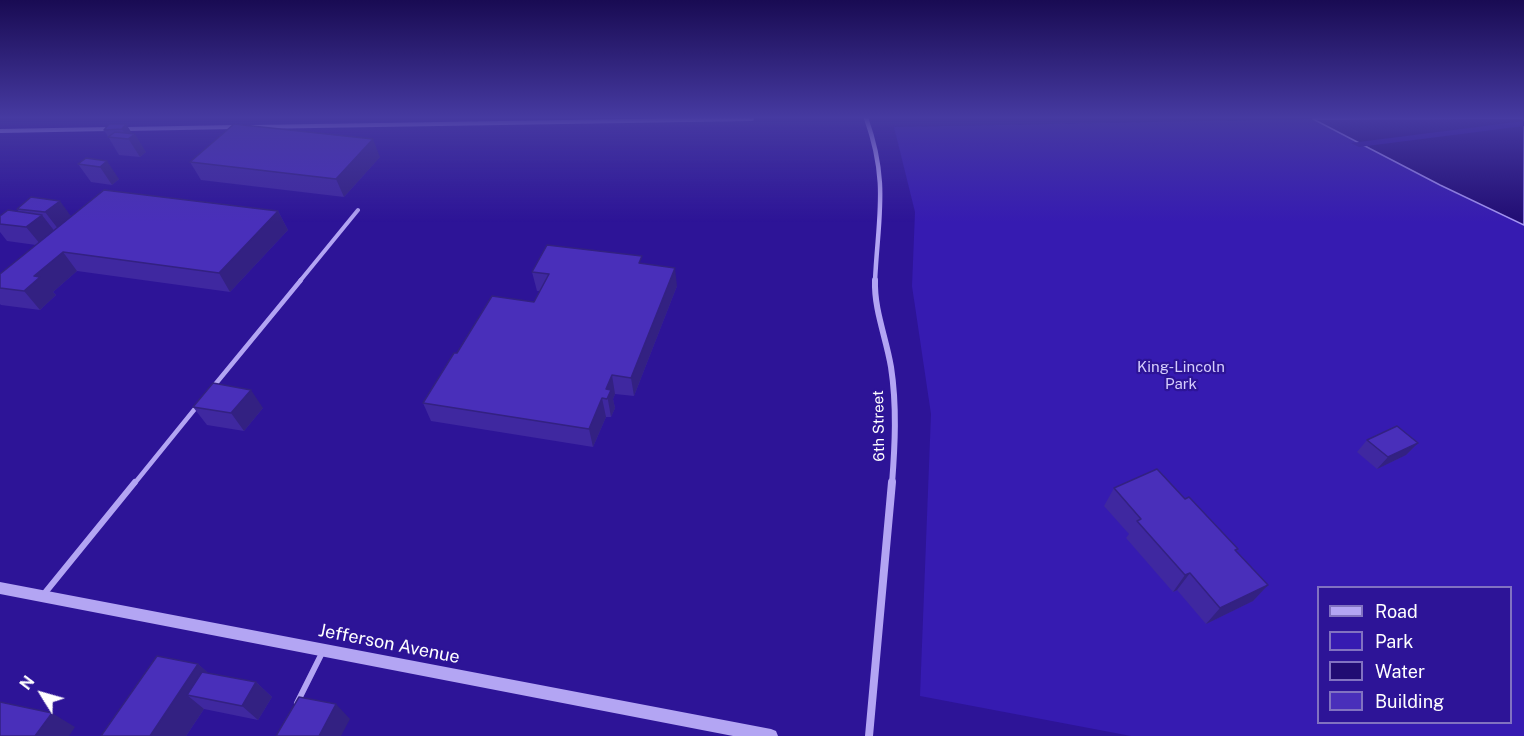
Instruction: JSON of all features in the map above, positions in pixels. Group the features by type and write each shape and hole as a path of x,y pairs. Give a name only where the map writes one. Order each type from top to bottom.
{"street":[{"name":"6th Street","path":"869,736 896,426 890,363 876,306 874,279 882,221 882,187 877,152"},
{"name":"Jefferson Avenue","path":"0,588 771,736"}],"lane":[{"path":"208,393 358,210"},
{"path":"43,596 201,402"},
{"path":"295,706 324,650"}],"green space":[{"name":"King-Lincoln Park","path":"900,152 1378,152 1524,225 1524,736 1131,736 920,696 931,414 912,286 915,212"}],"water":[{"path":"1377,152 1524,152 1524,225"}],"building":[{"path":"201,152 361,152 336,179 190,162"},
{"path":"86,158 107,161 100,167 78,164"},
{"path":"104,190 278,211 219,273 63,252 34,276 40,277 24,291 0,288 0,274"},
{"path":"31,197 60,201 45,212 17,209"},
{"path":"8,210 42,215 26,227 0,224 0,216"},
{"path":"547,245 642,256 639,263 675,268 631,378 612,375 606,389 611,390 607,399 602,398 589,429 423,403 492,296 534,302 549,274 532,272"},
{"path":"213,383 251,390 231,413 193,407"},
{"path":"1397,426 1418,443 1388,457 1367,440"},
{"path":"1157,469 1185,499 1189,497 1268,585 1220,608 1190,573 1185,575 1137,521 1141,519 1114,488"},
{"path":"157,656 198,664 150,736 101,736"},
{"path":"202,672 256,682 242,706 187,695"},
{"path":"299,697 336,704 319,736 276,736"},
{"path":"0,702 52,713 35,736 0,736"}]}
